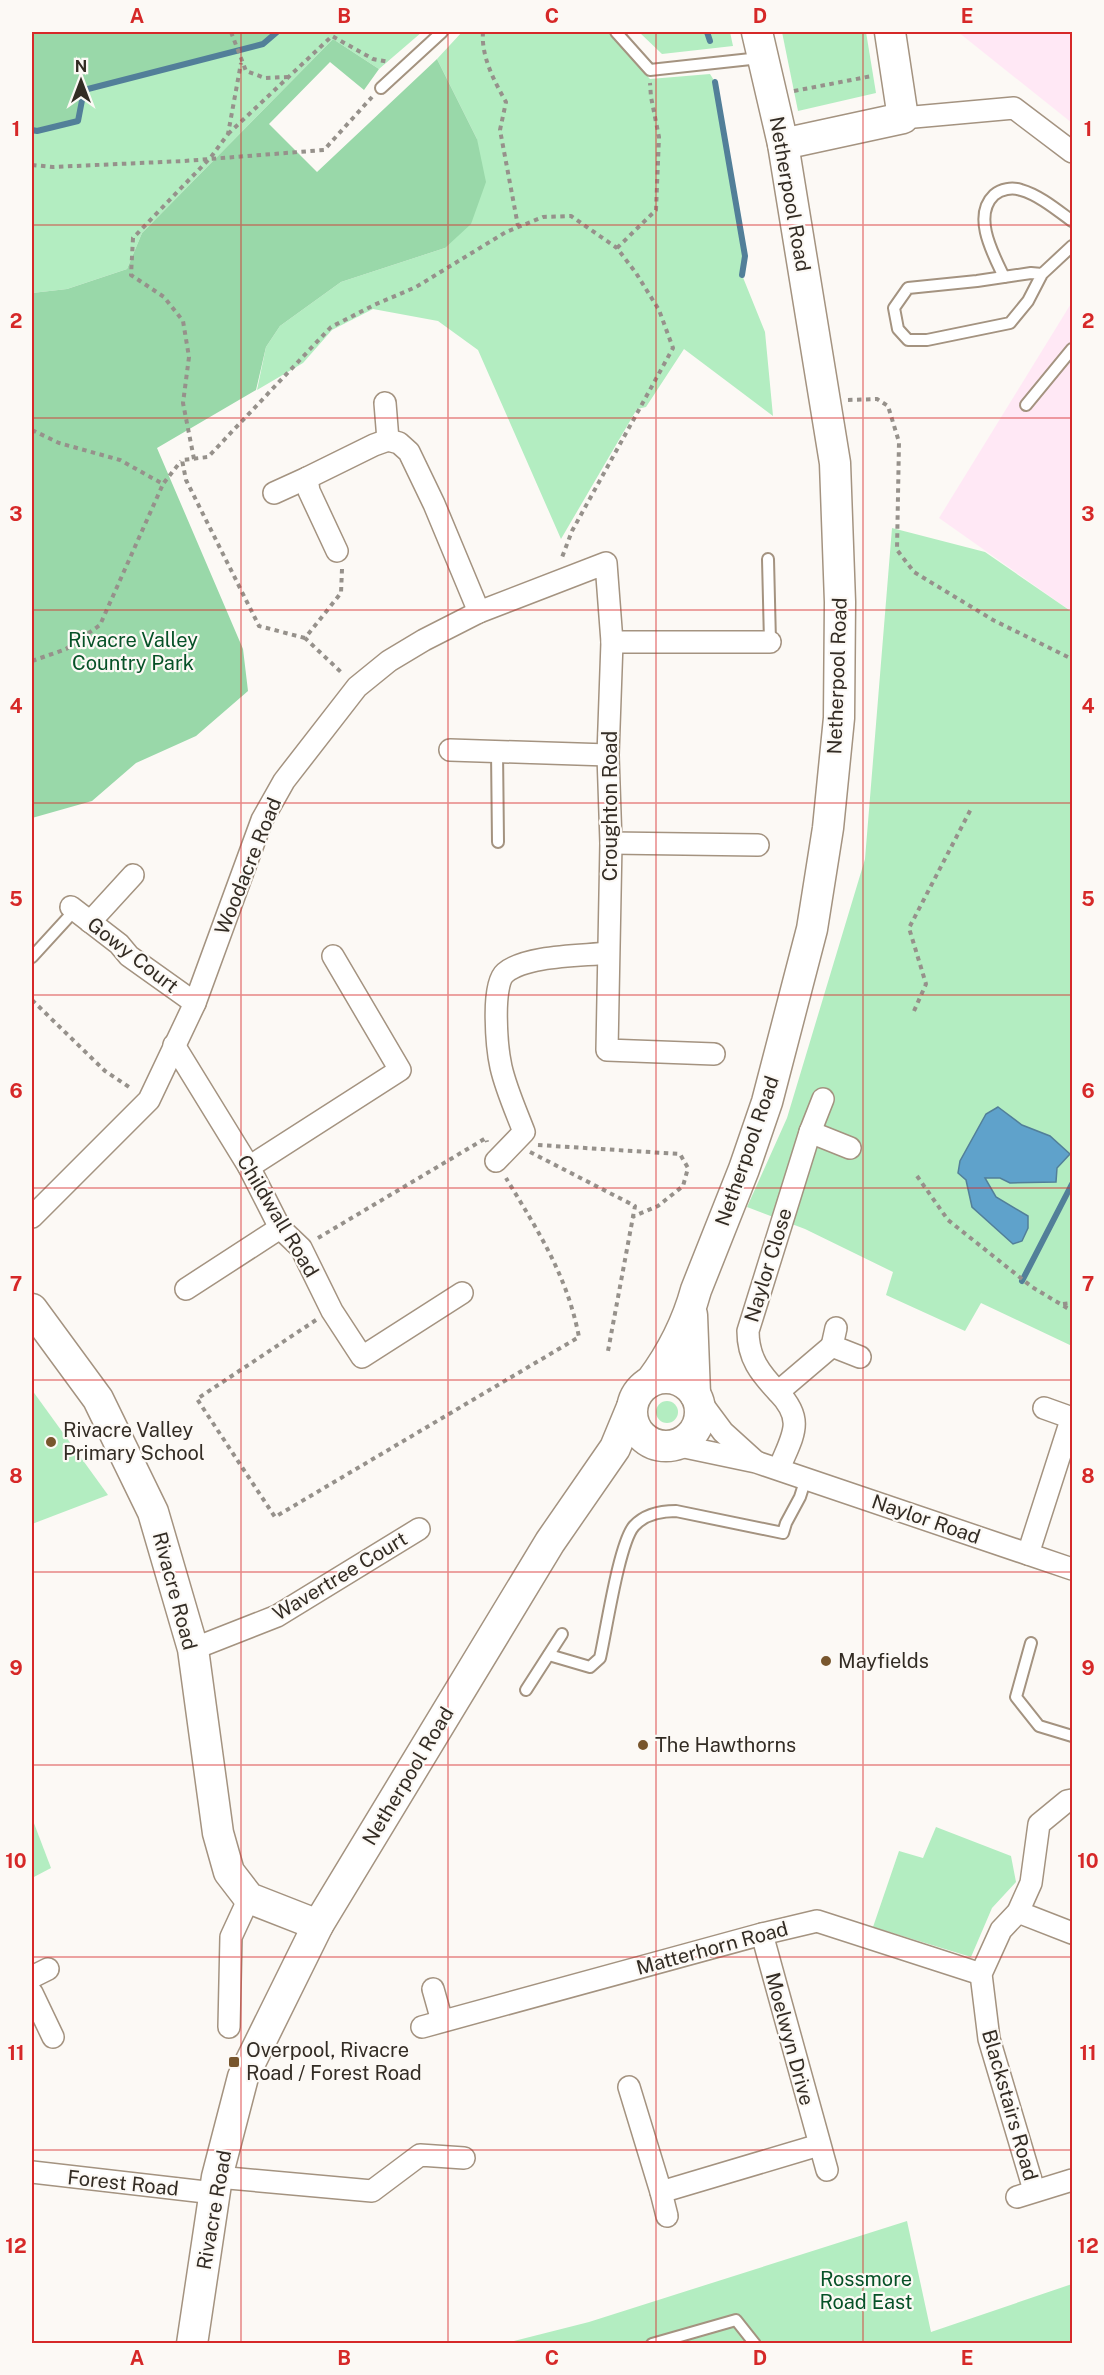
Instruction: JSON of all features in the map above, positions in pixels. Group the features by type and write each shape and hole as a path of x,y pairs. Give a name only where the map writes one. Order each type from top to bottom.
{"main road":[{"path":"783,144 903,118 890,32"},
{"name":"Netherpool Road","path":"651,1381 665,1363 692,1306 767,1102 812,929 828,828 838,718 840,602 835,463 783,144 760,44"},
{"name":"Netherpool Road","path":"692,1306 692,1367 696,1396"},
{"name":"Rivacre Road","path":"32,1310 98,1399 153,1512 193,1649 218,1833 229,1872 249,1898"},
{"path":"667,1378 677,1380 688,1385 696,1396 700,1409 696,1430 688,1438 673,1446 657,1445 640,1435 633,1420 632,1407 635,1397 651,1381 667,1378"},
{"name":"Netherpool Road","path":"243,2077 318,1925 531,1573 573,1506 618,1443 632,1407"},
{"name":"Netherpool Road","path":"589,1485 621,1466 673,1446"},
{"path":"249,1898 318,1925"},
{"name":"Rivacre Road","path":"192,2343 216,2185 243,2077"}],"street":[{"path":"903,118 1014,108 1072,152"},
{"path":"385,403 388,440"},
{"path":"274,493 374,444 388,440 399,444 409,452 434,504 479,612"},
{"path":"307,478 309,491 337,551"},
{"name":"Woodacre Road","path":"32,1217 148,1100 195,1003 262,820 284,781 357,687 389,661 479,612 606,563"},
{"name":"Croughton Road","path":"606,563 612,642 608,755 611,843 607,1050 714,1054"},
{"path":"612,642 770,642"},
{"path":"450,750 608,755"},
{"path":"611,843 758,845"},
{"path":"78,913 133,875"},
{"name":"Gowy Court","path":"78,913 119,944 129,956 195,1003"},
{"path":"496,1161 524,1132 500,1065 496,1000 500,980 505,973 515,967 534,961 609,953"},
{"path":"249,1167 400,1070 333,956"},
{"name":"Childwall Road","path":"174,1046 249,1167 280,1228 301,1248 332,1311 362,1357 462,1293"},
{"name":"Naylor Close","path":"780,1469 795,1423 794,1414 789,1403 760,1373 752,1359 748,1345 748,1331 810,1132 823,1099"},
{"path":"810,1132 850,1148"},
{"path":"186,1289 280,1228"},
{"path":"778,1392 834,1337 860,1357"},
{"path":"696,1396 723,1432 756,1462"},
{"path":"1028,1554 1072,1418 1044,1408"},
{"name":"Naylor Road","path":"673,1446 756,1462 780,1469 1072,1569"},
{"name":"Wavertree Court","path":"193,1649 277,1616 419,1529"},
{"path":"981,1974 1001,1930 1018,1912 1031,1883 1039,1824 1067,1801 1072,1800"},
{"path":"229,2027 231,1937 249,1898"},
{"path":"1018,1912 1072,1934"},
{"name":"Matterhorn Road","path":"433,1989 432,2024 817,1921 981,1974"},
{"name":"Moelwyn Drive","path":"762,1934 827,2170"},
{"name":"Blackstairs Road","path":"981,1974 989,2039 1026,2194 1072,2180"},
{"path":"32,1993 53,2037"},
{"path":"629,2087 667,2216"},
{"path":"661,2192 819,2145"},
{"name":"Forest Road","path":"32,2172 216,2185 372,2191 420,2155 464,2158"}],"lane":[{"path":"381,88 442,32"},
{"path":"616,32 650,70 760,44"},
{"path":"1004,277 987,239 985,212 988,201 997,192 1019,189 1031,194 1072,221"},
{"path":"1042,273 908,288 894,308 898,329 908,340 927,340 1010,323 1028,301 1042,273 1072,246"},
{"path":"1026,405 1072,349"},
{"path":"768,559 770,642"},
{"path":"497,751 498,842"},
{"path":"32,957 78,913"},
{"path":"549,1655 590,1667 600,1658 624,1547 634,1526 642,1520 663,1511 676,1511 783,1533 806,1478"},
{"path":"526,1690 562,1634"},
{"path":"1031,1643 1016,1697 1039,1726 1072,1736"},
{"path":"652,2343 736,2320 755,2343"}],"path":[{"path":"231,32 246,71 265,78 288,78"},
{"path":"483,32 482,45 496,85 506,102 500,130 518,226"},
{"path":"194,459 183,402 189,357 183,321 164,297 131,275 133,238 211,157 228,134 332,36 373,58 406,65"},
{"path":"228,134 241,63"},
{"path":"617,248 656,210 659,137 651,97 650,70"},
{"path":"32,165 65,166 184,161 211,157 324,150 381,88"},
{"path":"32,661 66,649 100,625 163,484 182,460 208,457 331,327 416,287 518,226 543,217 571,216 617,248 659,310 673,348 572,531 552,583"},
{"path":"825,402 878,399 888,406 899,442 897,550 914,572 993,620 1072,659"},
{"path":"32,430 59,443 120,460 163,484"},
{"path":"182,460 186,480 259,626 305,638 357,687"},
{"path":"305,638 341,593 342,572 337,551"},
{"path":"914,1011 926,984 909,928 972,807"},
{"path":"32,1000 105,1071 148,1100"},
{"path":"513,1143 635,1206 608,1351"},
{"path":"513,1143 680,1154 688,1168 683,1186 658,1206 632,1218"},
{"path":"917,1176 948,1220 1032,1287 1072,1311"},
{"path":"1062,1305 1072,1303"}],"shaded area":[{"path":"958,32 1072,32 1072,123"},
{"path":"1072,302 1072,612 939,518"}],"green space":[{"path":"32,32 277,32 263,44 84,90 78,121 37,131 32,130"},
{"path":"277,32 422,32 379,69 333,39 142,233 127,269 67,289 32,293 32,130 37,131 78,121 84,90 263,44"},
{"path":"462,32 608,32 650,79 710,74 715,82 745,256 742,275 765,332 773,416 684,349 646,407 637,409 561,539 478,350 438,321 373,309 332,330 303,363 257,390 266,347 280,326 341,282 445,248 477,139 437,59"},
{"path":"639,32 730,32 733,46 662,54"},
{"path":"782,32 866,32 876,93 798,111"},
{"name":"Rivacre Valley Country Park","path":"333,39 379,69 364,90 330,62 269,124 317,172 437,59 477,139 486,182 471,224 445,248 341,282 280,326 266,347 256,390 157,448 243,649 248,691 196,736 136,763 92,801 32,818 32,293 67,289 127,269 142,233"},
{"path":"892,528 985,552 1072,612 1072,1346 981,1303 965,1331 886,1295 893,1272 805,1229 747,1207 787,1118 865,859"},
{"name":"Rivacre Valley Primary School","path":"32,1390 108,1495 32,1524"},
{"path":"667,1401 675,1404 678,1412 675,1420 667,1423 659,1420 656,1412 659,1404"},
{"path":"32,1818 51,1868 32,1878"},
{"path":"936,1827 1011,1856 1016,1882 992,1908 971,1957 873,1927 899,1851 923,1858"},
{"name":"Rossmore Road East","path":"907,2221 931,2332 1072,2284 1072,2343 502,2344 589,2322"}],"water":[{"path":"998,1107 1022,1125 1050,1136 1070,1154 1057,1168 1056,1182 1010,1183 1000,1178 985,1178 996,1197 1028,1216 1028,1228 1022,1241 1013,1244 972,1207 966,1180 958,1173 960,1161 986,1114"}],"waterway":[{"path":"32,130 37,131 78,121 84,90 263,44 277,32"},
{"path":"707,32 710,41"},
{"path":"715,82 745,256 742,275"},
{"path":"1022,1281 1072,1184"}],"place":[{"name":"Rivacre Valley Primary School","path":"51,1442"},
{"name":"Mayfields","path":"826,1661"},
{"name":"The Hawthorns","path":"643,1745"},
{"name":"Overpool, Rivacre Road / Forest Road","path":"234,2062"}]}
